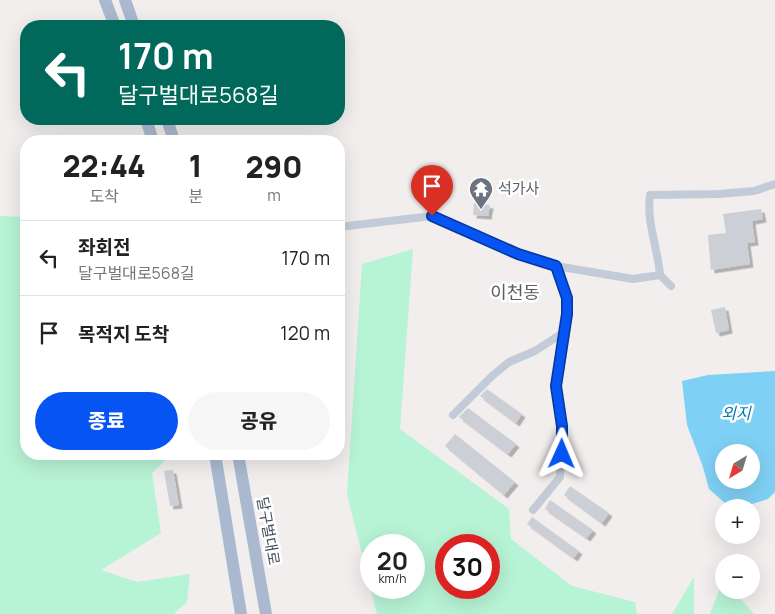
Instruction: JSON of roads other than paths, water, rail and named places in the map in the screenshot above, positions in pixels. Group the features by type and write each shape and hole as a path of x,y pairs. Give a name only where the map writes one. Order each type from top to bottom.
{"main road":[{"path":"105,0 111,20"},
{"path":"125,0 132,20"},
{"path":"216,460 241,614"},
{"name":"달구벌대로","path":"239,460 266,614"}],"street":[{"path":"99,0 110,20"},
{"path":"671,286 660,275 659,259 648,208 650,195 754,191 775,184"},
{"path":"345,226 432,216 518,254 556,266 633,279 660,275"},
{"path":"533,510 560,477 562,426 556,386 567,314 567,298 556,266"},
{"path":"453,416 492,376 509,362 535,351 564,332"}],"water":[{"name":"외지","path":"775,371 775,492 768,499 760,502 760,499 720,499 709,489 687,425 682,381 708,375"}],"place":[{"name":"석가사","path":"481,210"}],"district":[{"name":"이천동","path":"515,293"}]}
